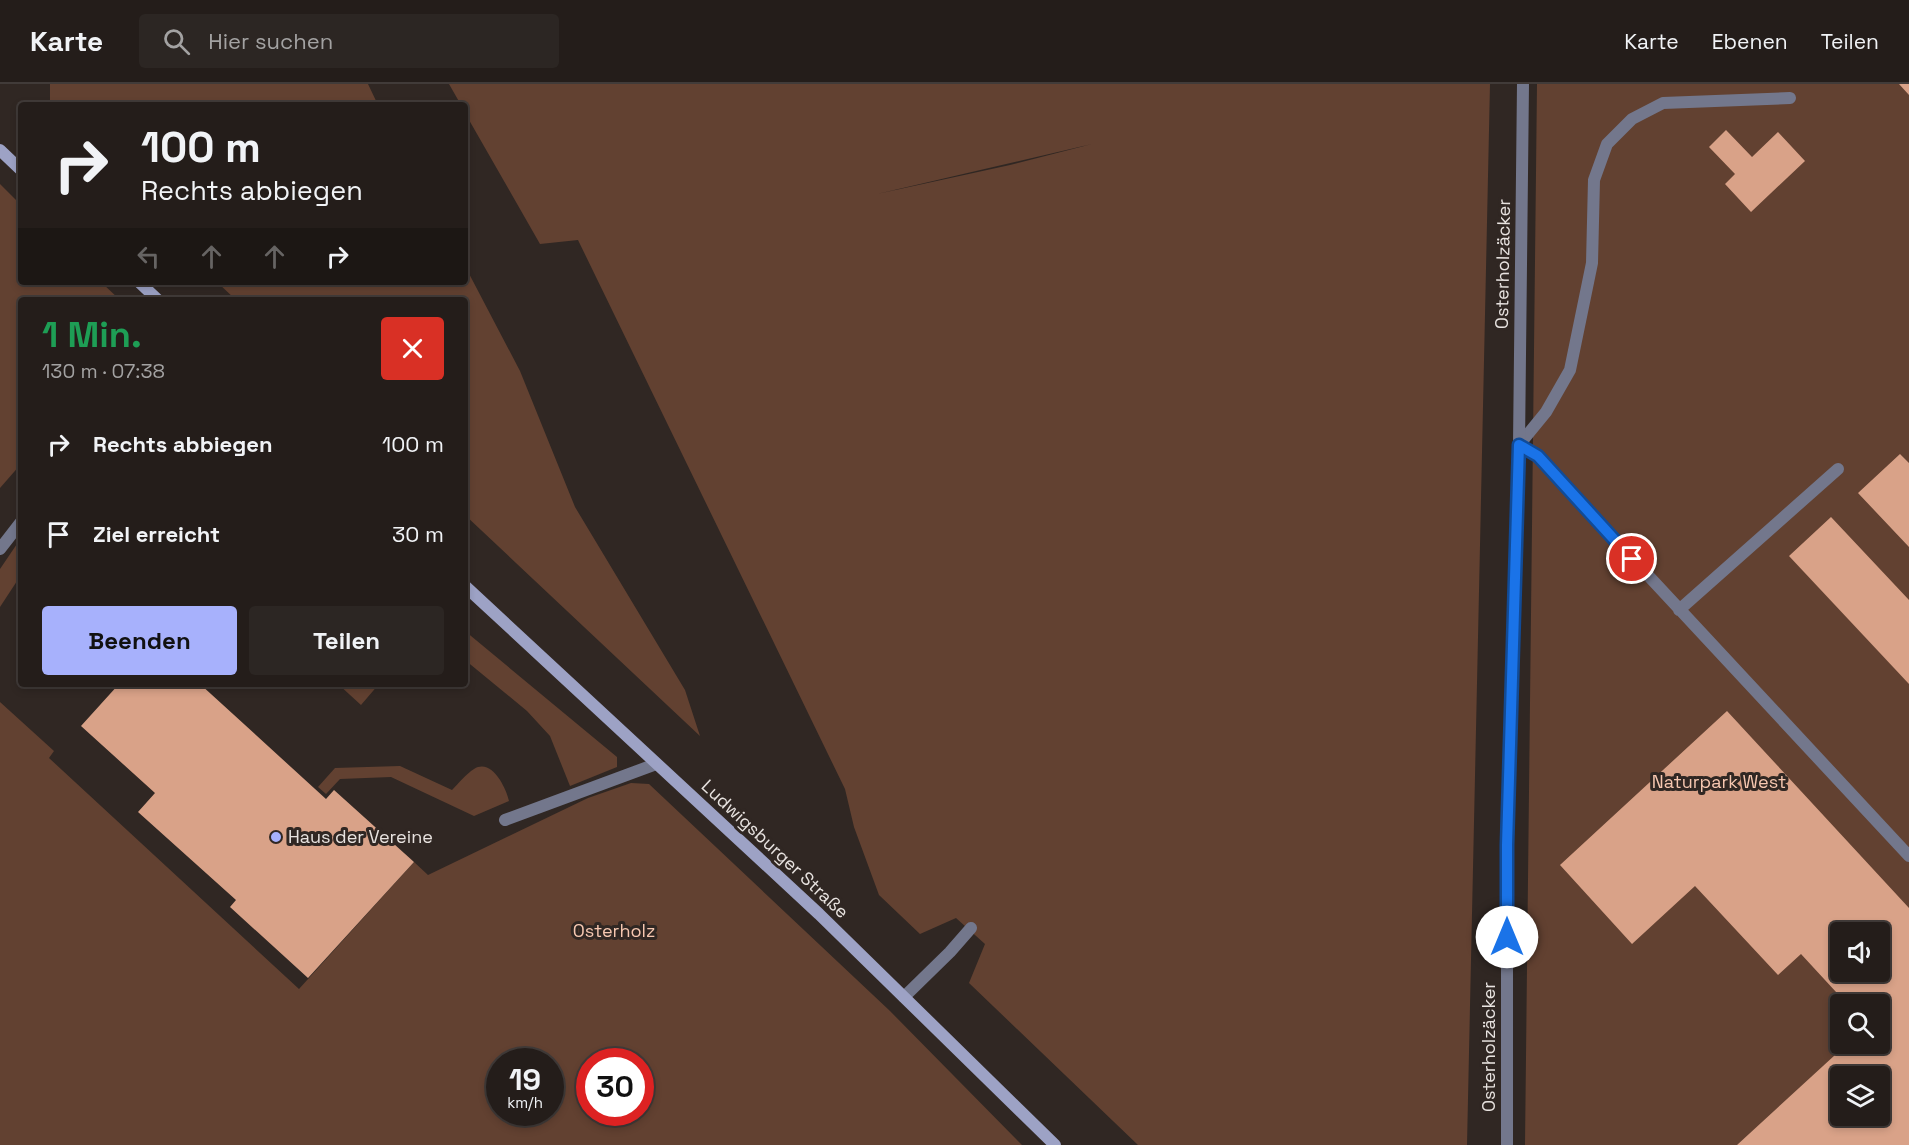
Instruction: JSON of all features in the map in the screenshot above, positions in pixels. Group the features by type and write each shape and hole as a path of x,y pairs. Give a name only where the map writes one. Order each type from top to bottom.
{"street":[{"name":"Osterholzäcker","path":"1507,1145 1507,845 1519,445 1523,84"},
{"path":"1790,98 1663,103 1632,119 1607,144 1594,180 1592,263 1570,370 1546,412 1519,445 1538,456 1909,856"},
{"path":"0,150 18,167"},
{"path":"142,285 155,297"},
{"path":"1679,610 1838,469"},
{"path":"0,549 18,526"},
{"name":"Ludwigsburger Straße","path":"468,589 819,914 1055,1145"},
{"path":"505,820 656,764"},
{"path":"904,997 971,928"}],"green space":[{"path":"50,84 368,84 377,102 50,102"},
{"path":"449,84 1490,84 1467,1145 1138,1145 969,983 985,944 956,918 920,934 879,895 854,827 845,789 578,240 540,244 468,118 468,102 459,102","holes":["1092,144 1010,165 877,194"]},
{"name":"Naturpark West","path":"1537,84 1909,84 1909,1145 1525,1145"},
{"path":"0,184 18,202 18,285 104,285 117,297 18,297 18,467 0,488"},
{"path":"468,272 520,371 575,507 685,690 700,736 468,518 468,297 233,297 220,285 468,285"},
{"path":"18,542 18,580 0,607 0,569"},
{"path":"468,633 617,757 617,767 570,786 550,736 527,711 468,662"},
{"path":"341,687 376,687 361,705"},
{"name":"Osterholz","path":"0,702 54,751 49,758 299,989 414,862 428,875 588,798 631,783 649,784 890,1011 1022,1145 0,1145"},
{"path":"400,766 452,790 474,769 487,768 501,782 509,801 474,816 391,777 340,779 326,794 318,787 335,768"}],"building":[{"path":"1899,84 1909,84 1909,95"},
{"path":"1726,130 1752,157 1778,132 1805,161 1751,212 1725,184 1735,174 1709,147"},
{"path":"1900,454 1909,463 1909,547 1858,493"},
{"path":"1831,517 1909,600 1909,684 1789,556"},
{"name":"Haus der Vereine","path":"116,687 203,687 326,799 334,790 414,862 308,978 230,907 236,900 138,812 155,793 81,726"},
{"path":"1727,711 1909,908 1909,1145 1737,1145 1836,1054 1890,1054 1890,994 1838,994 1801,954 1778,975 1695,886 1632,944 1560,865"}],"place":[{"name":"Haus der Vereine","path":"276,837"}],"route":[{"path":"1507,937 1507,845 1519,445 1538,456 1632,559"}]}
